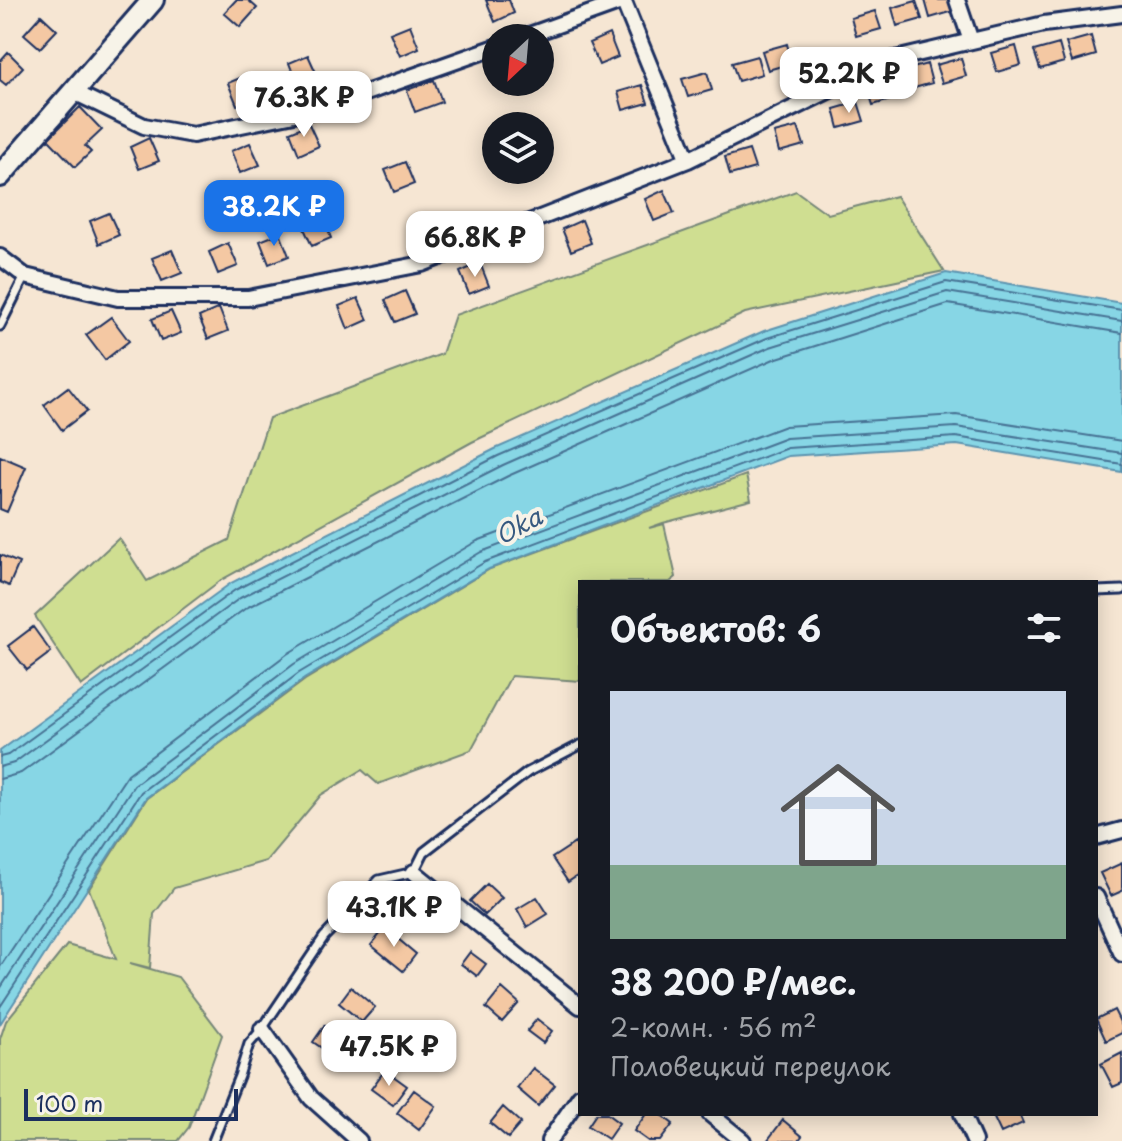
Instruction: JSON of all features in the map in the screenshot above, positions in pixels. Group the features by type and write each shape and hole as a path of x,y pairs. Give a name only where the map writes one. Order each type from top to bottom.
{"street":[{"path":"0,176 153,0"},
{"path":"957,0 971,41"},
{"path":"554,26 624,1 688,160"},
{"path":"0,257 25,276 118,298 248,298 422,264 688,160 891,60 1044,24 1122,14"},
{"path":"74,92 144,126 193,135 323,108 482,52"},
{"path":"1098,836 1122,830"},
{"path":"414,872 578,1004"},
{"path":"1098,901 1122,954"},
{"path":"262,1029 311,1098 359,1141"},
{"path":"549,1141 578,1099"},
{"path":"712,1116 743,1141"},
{"path":"963,1116 974,1141"}],"lane":[{"path":"0,326 25,276"},
{"path":"1098,591 1122,590"},
{"path":"213,1141 249,1044 324,937 379,880 414,872 424,852 516,781 578,746"}],"green space":[{"path":"796,191 828,214 896,196 944,271 745,313 472,442 221,580 81,686 35,616 119,538 147,581 229,540 269,418 442,354 455,315"},
{"path":"746,475 751,500 649,528 664,524 676,577 672,580 578,580 578,681 511,676 471,750 378,784 362,770 321,795 266,861 174,888 154,914 150,968 130,963 178,977 222,1035 189,1127 178,1141 0,1141 0,1039 6,1021 67,945 116,959 89,889 147,798 305,680 490,569"}],"water":[{"name":"Oka","path":"946,273 1122,303 1122,472 957,445 788,456 489,569 304,679 146,798 0,1024 0,751 231,583 495,449 764,331"}],"building":[{"path":"236,0 248,0 257,8 240,27 224,13"},
{"path":"486,0 509,0 514,13 495,22"},
{"path":"925,0 951,0 954,11 930,18"},
{"path":"916,1 922,19 897,26 892,8"},
{"path":"875,11 881,29 856,36 851,18"},
{"path":"41,15 57,30 40,48 24,34"},
{"path":"410,25 419,48 400,56 390,33"},
{"path":"609,34 618,57 599,65 589,43"},
{"path":"1091,36 1096,55 1072,62 1066,43"},
{"path":"787,44 792,63 768,70 762,51"},
{"path":"1059,44 1064,62 1040,69 1034,51"},
{"path":"1016,46 1021,65 997,72 991,53"},
{"path":"8,52 23,67 6,85 0,80 0,61"},
{"path":"308,55 318,77 298,86 289,63"},
{"path":"757,56 762,74 738,81 732,63"},
{"path":"961,58 966,76 942,83 936,65"},
{"path":"927,64 932,83 907,90 902,71"},
{"path":"707,72 712,90 688,97 682,79"},
{"path":"247,75 257,97 237,105 228,83"},
{"path":"892,79 897,98 873,105 867,86"},
{"path":"434,80 442,102 415,112 407,90"},
{"path":"642,85 648,103 623,110 618,92"},
{"path":"858,102 864,121 839,128 834,109"},
{"path":"80,107 102,130 85,146 91,152 75,167 48,139"},
{"path":"309,124 319,146 299,155 290,132"},
{"path":"798,127 804,145 779,152 774,133"},
{"path":"149,138 159,161 139,169 130,147"},
{"path":"250,143 260,165 240,173 231,151"},
{"path":"749,150 755,168 730,175 725,157"},
{"path":"405,162 414,184 394,192 385,170"},
{"path":"664,190 674,213 654,221 645,199"},
{"path":"109,213 119,235 99,244 90,221"},
{"path":"322,215 331,238 312,246 302,224"},
{"path":"582,220 591,243 571,251 562,229"},
{"path":"280,233 289,256 269,264 260,241"},
{"path":"228,243 238,266 218,274 209,252"},
{"path":"172,250 182,273 162,281 152,258"},
{"path":"480,263 489,286 469,294 460,272"},
{"path":"405,291 415,314 395,322 385,300"},
{"path":"358,298 368,320 348,329 339,306"},
{"path":"219,308 228,331 208,339 199,317"},
{"path":"171,311 181,333 161,341 152,319"},
{"path":"111,317 129,341 105,360 86,335"},
{"path":"68,387 87,411 62,430 44,405"},
{"path":"0,456 26,467 7,512 0,509"},
{"path":"0,555 19,563 9,586 0,582"},
{"path":"33,627 51,652 27,670 8,646"},
{"path":"575,843 578,848 578,875 568,882 552,858"},
{"path":"1122,863 1122,891 1111,896 1100,873"},
{"path":"487,884 502,898 485,915 470,901"},
{"path":"420,890 435,904 418,922 403,908"},
{"path":"537,897 548,914 527,927 517,909"},
{"path":"385,928 416,954 403,971 371,945"},
{"path":"470,952 486,964 477,976 461,964"},
{"path":"351,987 375,1007 362,1022 339,1003"},
{"path":"502,988 519,1003 502,1022 486,1008"},
{"path":"1114,1010 1122,1033 1106,1041 1098,1018"},
{"path":"537,1019 552,1031 543,1043 527,1031"},
{"path":"325,1025 350,1042 338,1059 313,1042"},
{"path":"1122,1053 1122,1083 1113,1087 1101,1064"},
{"path":"533,1068 555,1085 538,1106 517,1088"},
{"path":"385,1070 407,1086 393,1105 371,1089"},
{"path":"414,1090 436,1106 419,1130 397,1113"},
{"path":"503,1107 521,1123 508,1138 490,1123"},
{"path":"595,1116 610,1116 619,1123 608,1139 588,1126"},
{"path":"645,1116 663,1116 673,1124 660,1141 648,1141 634,1131"},
{"path":"993,1116 1020,1116 1023,1123 1001,1133"},
{"path":"783,1120 802,1136 798,1141 767,1141"}]}
